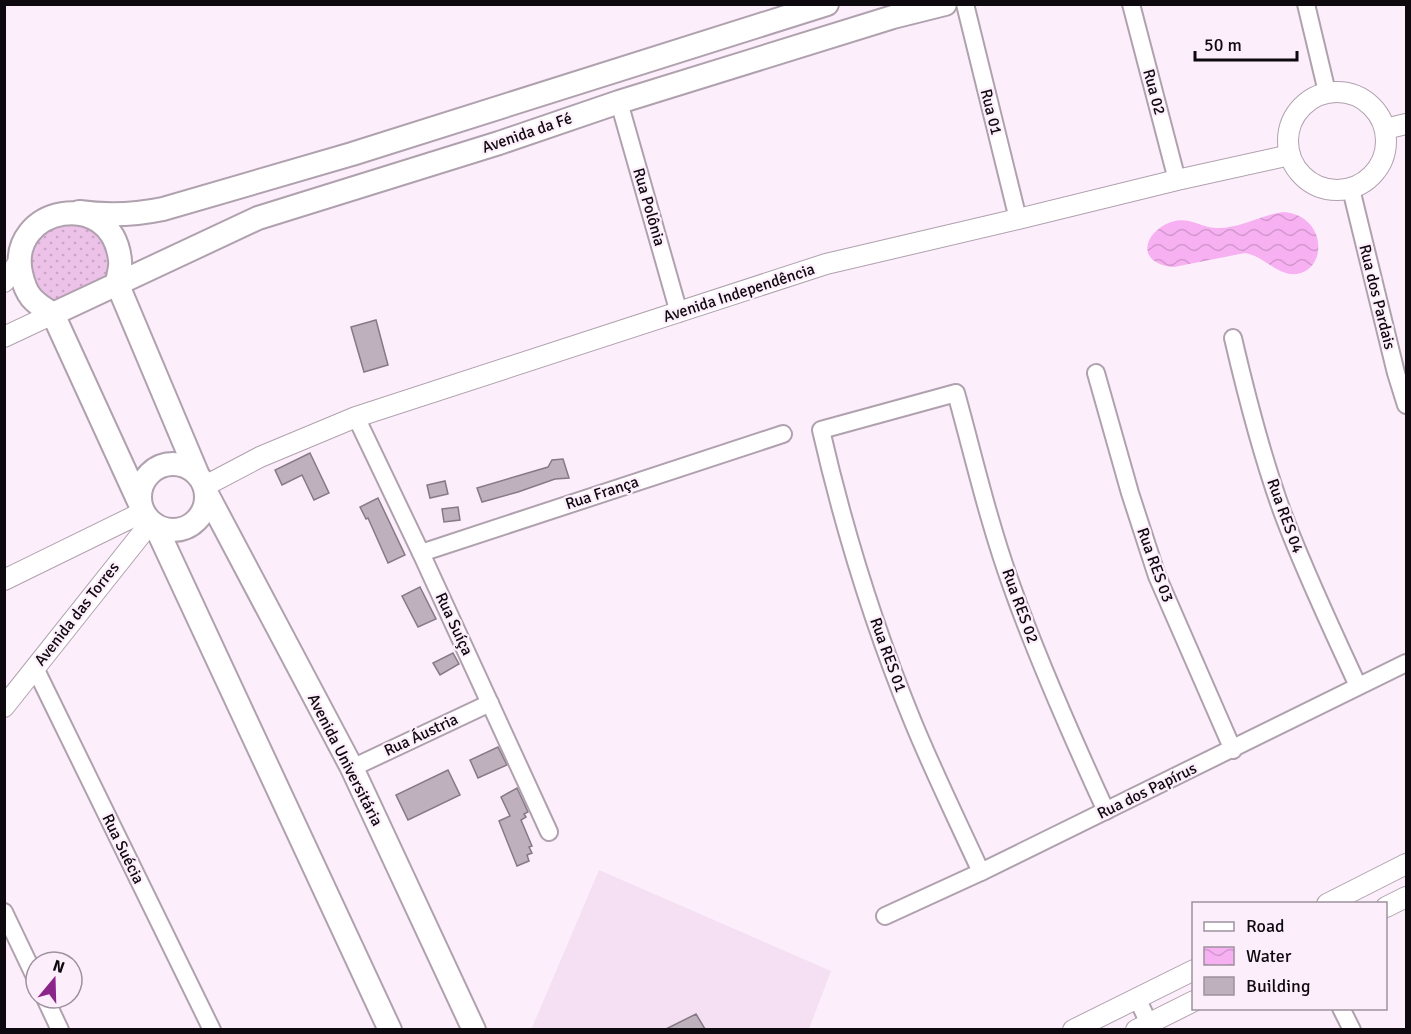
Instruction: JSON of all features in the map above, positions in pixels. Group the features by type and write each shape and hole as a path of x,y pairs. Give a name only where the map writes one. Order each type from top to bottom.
{"main road":[{"name":"Avenida da Fé","path":"78,212 123,215 163,209 352,154 827,4"},
{"name":"Avenida da Fé","path":"117,283 258,218 619,102 893,17 945,4"},
{"name":"Avenida Universitária","path":"78,212 95,218 109,230 121,262 117,283 203,485 351,768 474,1029"},
{"path":"78,212 60,213 46,219 33,229 24,244 19,262 26,292 38,305 53,314 383,1027"},
{"path":"53,314 117,283"},
{"path":"164,465 183,465 203,485 206,505 194,524 183,529 172,530 147,516 142,485 155,469 164,465"}],"street":[{"name":"Rua 01","path":"965,4 1018,219"},
{"name":"Rua 02","path":"1131,4 1177,180"},
{"path":"1306,4 1327,92"},
{"path":"1340,91 1365,99 1381,117 1385,129 1386,147 1380,165 1367,180 1351,189 1331,190 1314,184 1299,172 1290,155 1289,134 1296,115 1309,100 1327,92 1340,91"},
{"name":"Rua Polônia","path":"619,102 679,313"},
{"path":"1385,129 1407,124"},
{"name":"Avenida Independência","path":"203,485 260,457 356,417 826,264 1290,155"},
{"name":"Rua dos Pardais","path":"1351,189 1393,362 1407,405"},
{"path":"4,282 19,262"},
{"path":"4,337 53,314"},
{"name":"Rua RES 04","path":"1233,338 1249,403 1283,513 1314,592 1358,686"},
{"name":"Rua RES 03","path":"1096,373 1130,493 1157,576 1233,750"},
{"name":"Rua RES 02","path":"821,430 956,393 990,520 1011,585 1063,717 1106,811"},
{"name":"Rua Suíça","path":"356,417 549,832"},
{"name":"Rua RES 01","path":"821,430 846,531 879,633 913,723 981,872"},
{"name":"Rua França","path":"421,553 783,434"},
{"path":"4,580 147,516"},
{"name":"Avenida das Torres","path":"4,707 147,516"},
{"name":"Rua dos Papírus","path":"885,916 1233,750 1407,663"},
{"name":"Rua Suécia","path":"35,668 212,1029"},
{"name":"Rua Áustria","path":"351,768 490,703"},
{"path":"1329,902 1407,864"},
{"path":"1387,907 1407,897"},
{"path":"4,912 24,954"},
{"path":"1073,1029 1192,971"},
{"path":"1137,998 1146,1027 1192,1002"},
{"path":"51,1010 60,1029"},
{"path":"1342,1010 1352,1029"}],"shaded area":[{"path":"69,222 94,229 110,247 111,274 50,303 37,289 33,280 30,260 32,251 42,234"},
{"path":"599,870 831,971 809,1029 531,1030"}],"water":[{"path":"1283,212 1298,215 1308,222 1318,242 1318,253 1314,263 1307,270 1297,274 1283,272 1245,253 1174,267 1162,265 1153,260 1147,248 1154,233 1177,220 1225,228"}],"building":[{"path":"376,320 388,365 364,372 351,327"},
{"path":"310,453 329,493 314,500 302,475 282,485 275,470"},
{"path":"563,459 569,478 555,479 482,502 477,488 548,467 552,460"},
{"path":"445,481 448,494 430,498 427,485"},
{"path":"378,498 405,555 388,563 368,518 366,519 360,507"},
{"path":"458,507 460,520 444,522 442,509"},
{"path":"420,587 436,619 418,627 402,596"},
{"path":"453,653 459,664 440,675 433,663"},
{"path":"498,747 507,765 478,778 470,760"},
{"path":"448,770 460,795 408,820 396,795"},
{"path":"517,788 528,812 521,820 532,846 529,847 532,853 527,855 529,861 517,866 499,821 510,816 501,797"},
{"path":"696,1014 705,1029 666,1029"}]}
